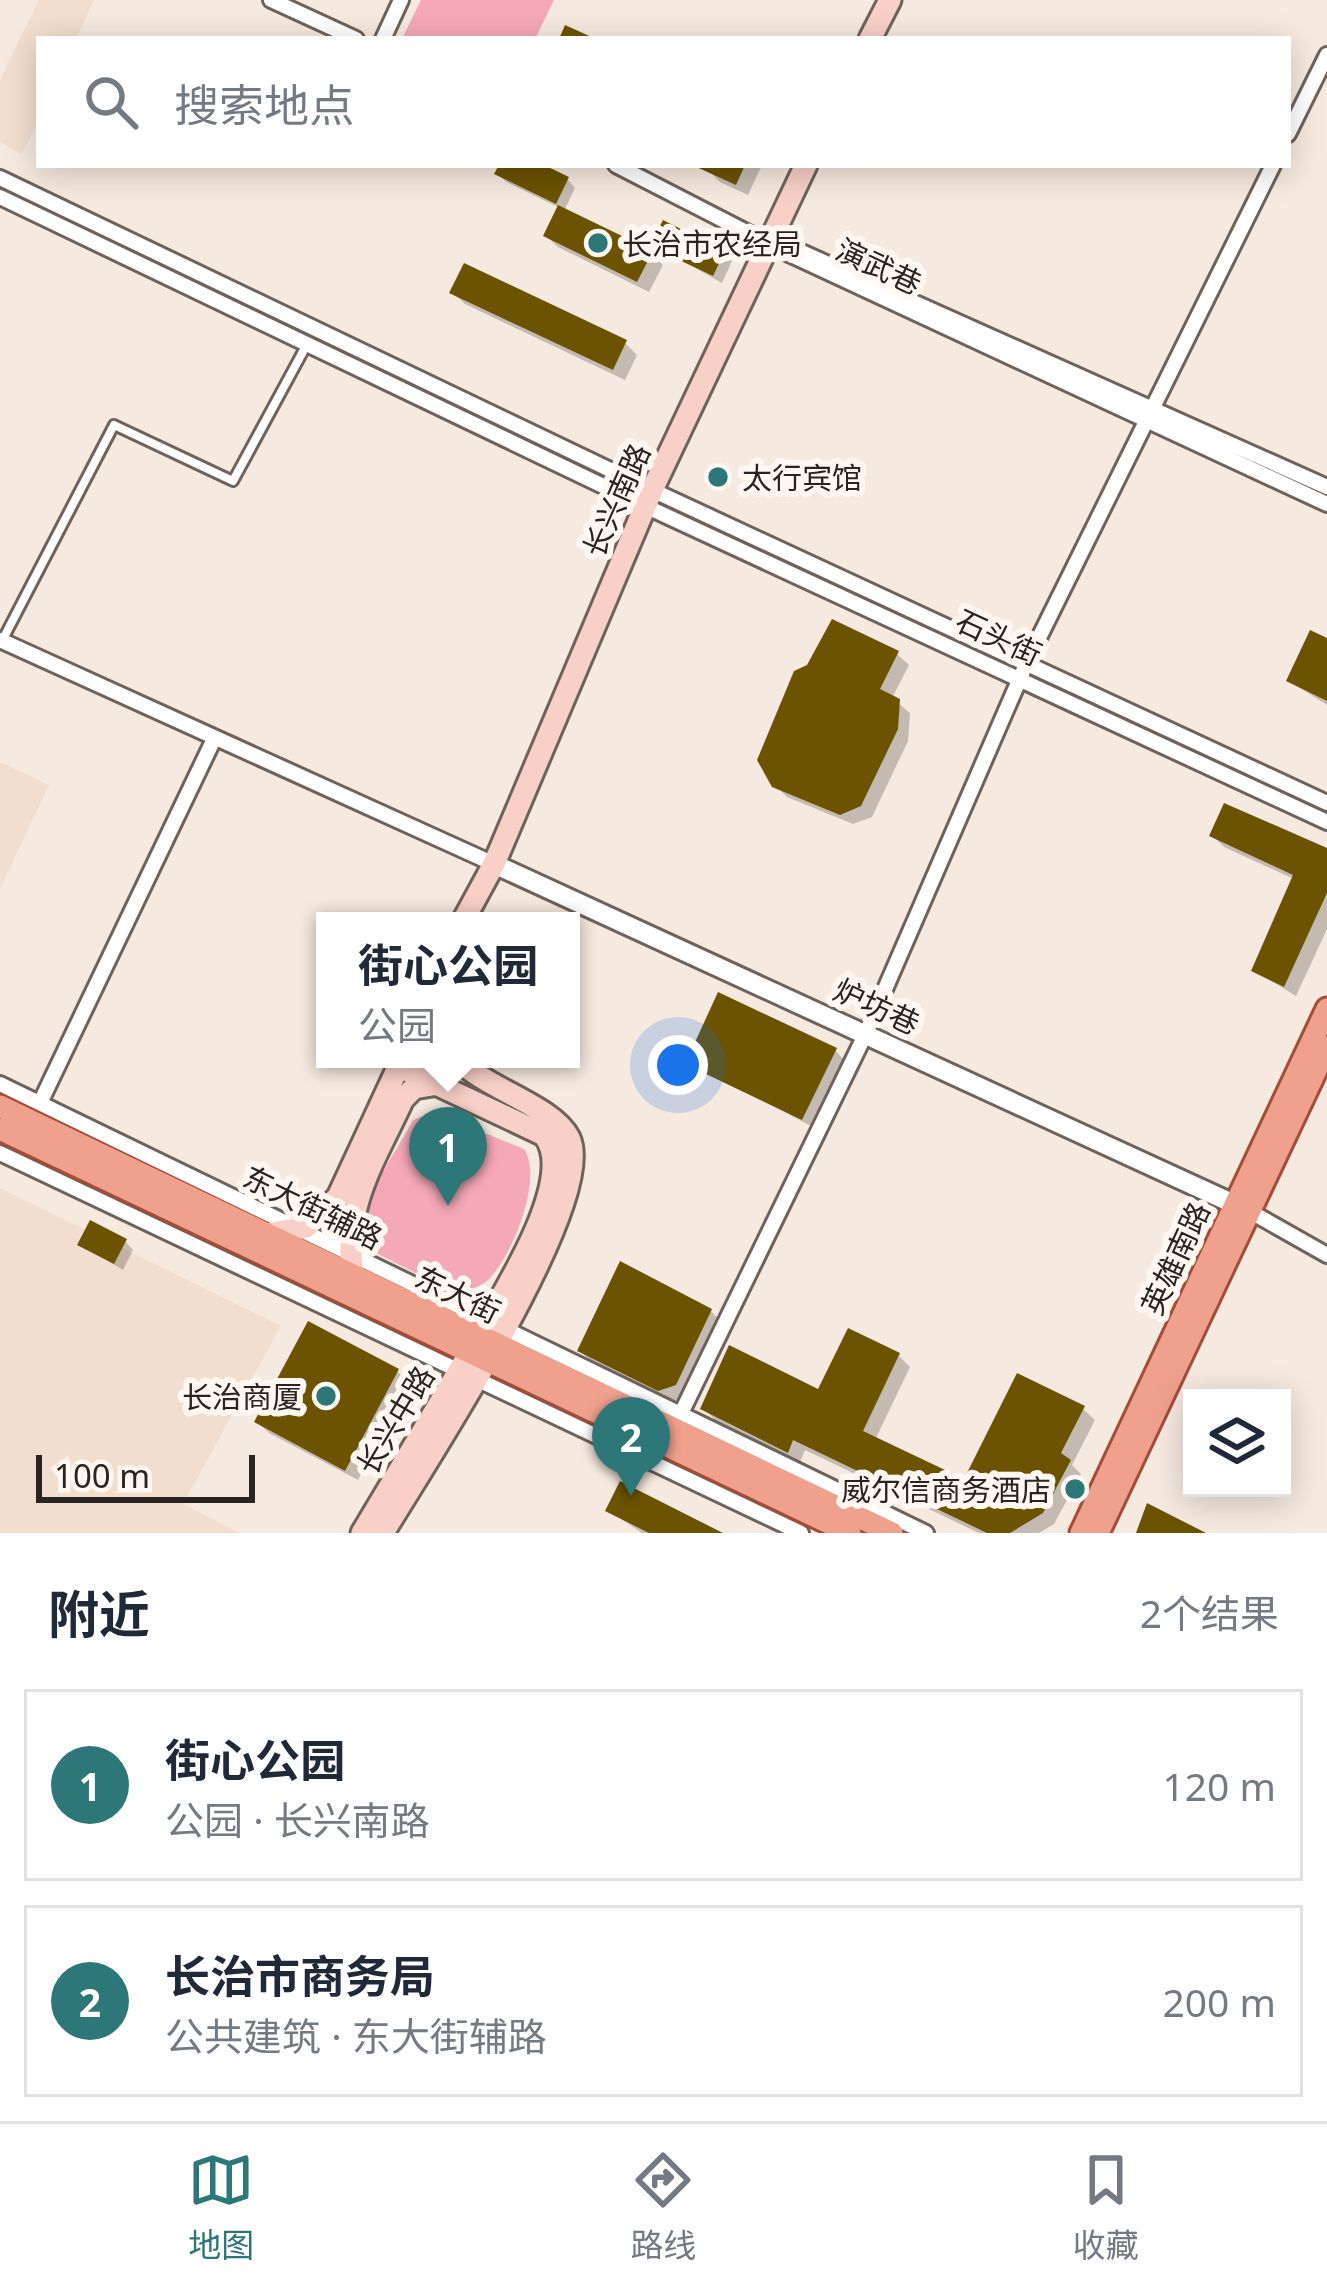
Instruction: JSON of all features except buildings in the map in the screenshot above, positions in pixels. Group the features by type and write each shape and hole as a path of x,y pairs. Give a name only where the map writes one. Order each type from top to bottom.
{"main road":[{"path":"872,36 890,0"},
{"name":"长兴南路","path":"468,912 494,864 649,498 804,168"},
{"name":"长兴南路","path":"481,912 494,864"},
{"name":"英雄南路","path":"1090,1531 1327,1009"},
{"name":"英雄南路","path":"1241,1207 1327,1047"},
{"path":"267,1234 299,1230 338,1197 398,1068"},
{"path":"409,1068 544,1135 554,1151 553,1178 542,1215 481,1350"},
{"path":"469,1068 495,1089 557,1121 572,1146 567,1200 481,1350"},
{"path":"352,1266 353,1207 403,1099 414,1088 438,1084"},
{"name":"东大街","path":"0,1106 267,1234 352,1266 481,1350"},
{"name":"东大街","path":"0,1129 892,1533"},
{"name":"长兴中路","path":"362,1533 481,1350"},
{"name":"长兴中路","path":"383,1533 481,1350"},
{"name":"东大街","path":"673,1431 850,1533"}],"street":[{"path":"272,0 350,36"},
{"path":"384,36 401,0"},
{"path":"1291,128 1327,55"},
{"name":"演武巷","path":"622,168 768,239 799,247 1327,504"},
{"path":"673,1431 866,1034 1023,669 1272,168"},
{"path":"0,178 312,336"},
{"path":"0,197 312,336"},
{"name":"石头街","path":"312,336 649,498 1327,803"},
{"name":"演武巷","path":"1149,414 1327,487"},
{"path":"1,641 494,864"},
{"name":"石头街","path":"1023,669 1327,822"},
{"path":"40,1103 214,739"},
{"name":"炉坊巷","path":"494,864 1241,1207"},
{"name":"东大街辅路","path":"0,1084 299,1230 352,1266"},
{"path":"0,1153 926,1533"},
{"path":"1241,1207 1327,1255"},
{"path":"481,1350 801,1533"}],"lane":[{"path":"1,641 114,425 233,481 312,336"}],"shaded area":[{"path":"39,0 94,0 77,36 36,36 36,125 22,154 0,142 0,80"},
{"path":"421,0 554,0 536,36 403,36"},
{"path":"0,762 49,785 0,889"},
{"path":"433,1112 524,1149 529,1162 528,1197 507,1254 488,1280 462,1291 453,1292 372,1251 366,1236 365,1220 376,1185 413,1120"},
{"path":"0,1188 281,1326 183,1504 239,1533 0,1533"}],"place":[{"name":"长治市农经局","path":"598,243"},
{"name":"太行宾馆","path":"718,477"},
{"name":"街心公园","path":"448,1206"},
{"name":"长治商厦","path":"326,1396"},
{"name":"威尔信商务酒店","path":"1075,1489"},
{"name":"长治市商务局","path":"631,1496"}]}
